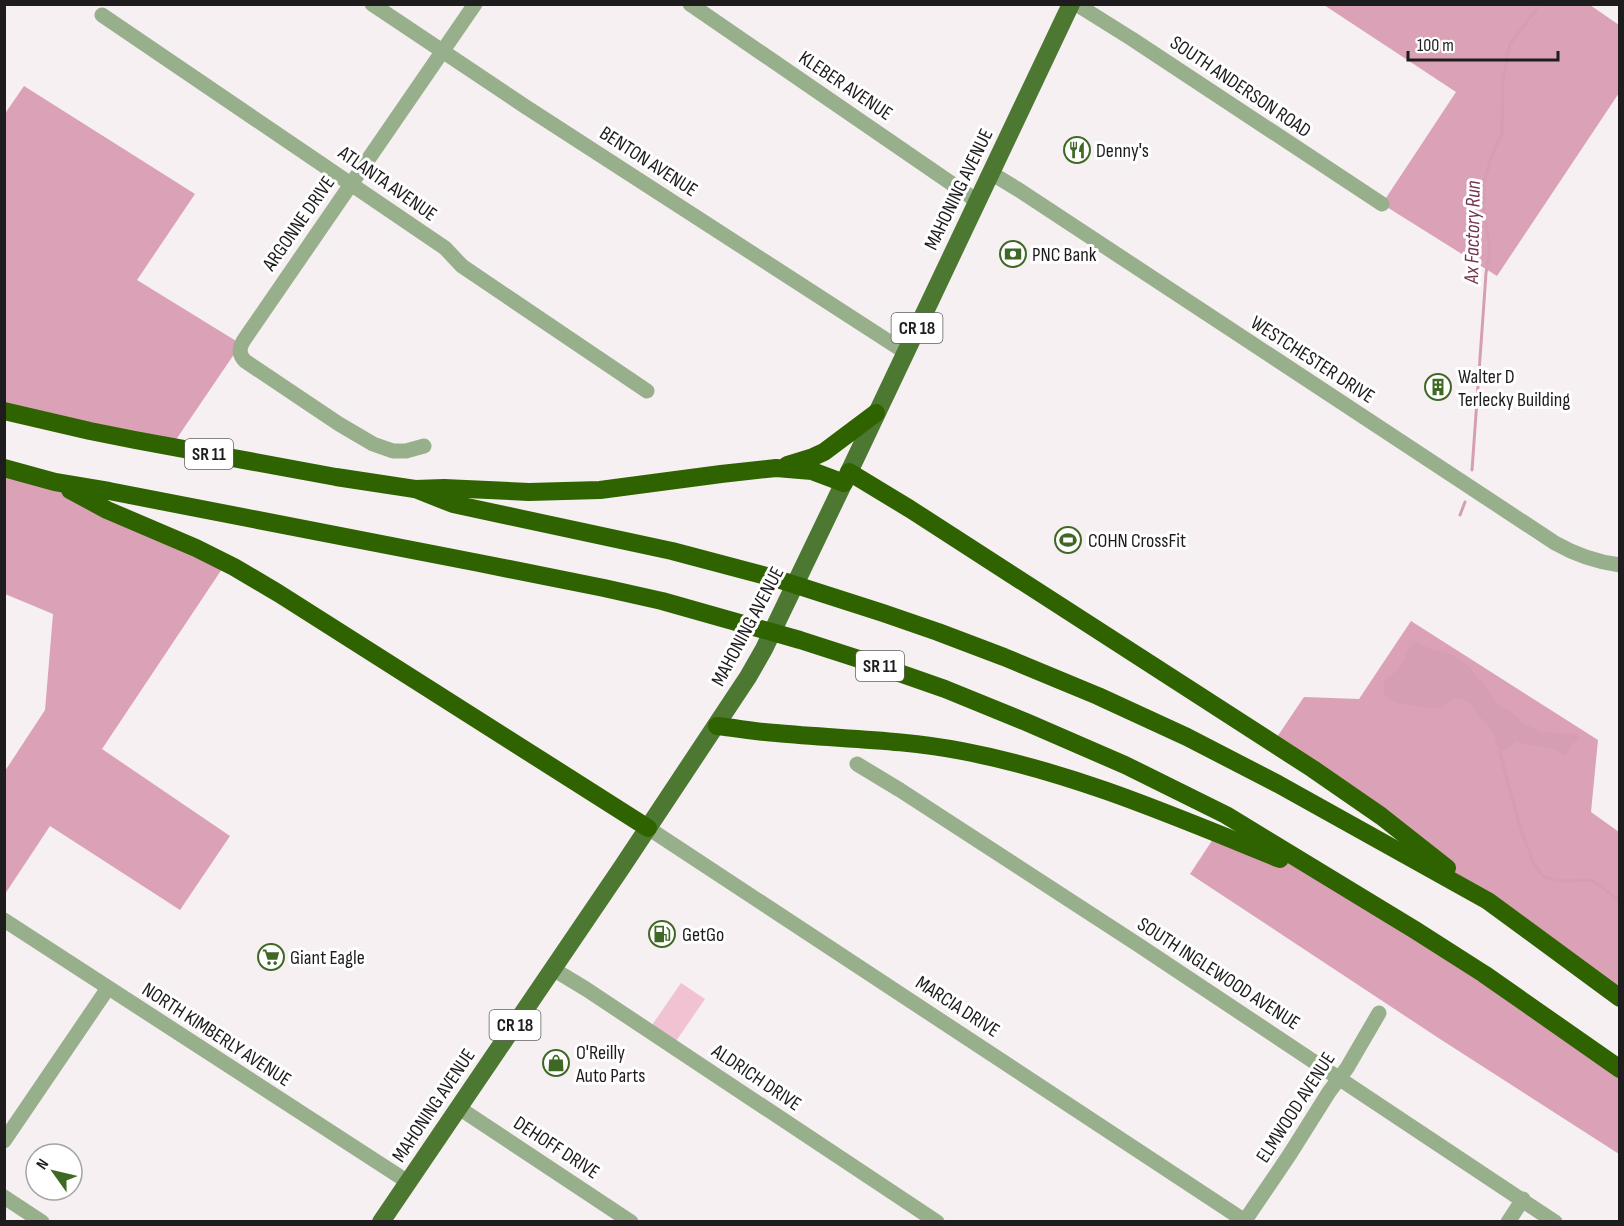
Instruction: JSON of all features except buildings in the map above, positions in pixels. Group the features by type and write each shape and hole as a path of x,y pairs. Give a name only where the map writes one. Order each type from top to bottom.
{"highway":[{"name":"SR 11","path":"4,411 135,440 415,489 463,506 672,551 774,578 894,617 1004,657 1098,696 1197,742 1278,784 1488,902 1620,998"},
{"path":"415,489 590,491 776,468 824,452 876,413"},
{"name":"SR 11","path":"4,468 55,482 662,601 790,637 945,689 1125,765 1226,815 1484,974 1620,1070"},
{"path":"776,468 812,471 846,478 910,509 1313,769 1381,816 1488,902"},
{"path":"55,482 107,510 234,567 648,828"},
{"path":"717,726 775,733 920,744 998,758 1046,770 1131,798 1328,878"}],"main road":[{"name":"MAHONING AVENUE","path":"381,1221 717,726 764,649 1071,4"}],"street":[{"name":"BENTON AVENUE","path":"372,4 905,352"},
{"name":"ARGONNE DRIVE","path":"424,446 406,451 393,451 373,444 245,361 240,354 240,348 475,4"},
{"name":"KLEBER AVENUE","path":"690,4 977,201"},
{"name":"SOUTH ANDERSON ROAD","path":"1076,4 1382,204"},
{"name":"ATLANTA AVENUE","path":"102,15 351,183 445,248 462,266 647,391"},
{"name":"WESTCHESTER DRIVE","path":"991,173 1555,543 1593,561 1620,565"},
{"name":"SOUTH INGLEWOOD AVENUE","path":"857,764 920,802 1555,1221"},
{"name":"MARCIA DRIVE","path":"648,828 1244,1221"},
{"name":"NORTH KIMBERLY AVENUE","path":"4,920 408,1182"},
{"name":"ALDRICH DRIVE","path":"553,969 937,1221"},
{"path":"4,1141 108,988"},
{"name":"ELMWOOD AVENUE","path":"1244,1221 1347,1068 1379,1013"},
{"name":"DEHOFF DRIVE","path":"459,1108 631,1221"},
{"path":"4,1197 42,1221"},
{"path":"1508,1221 1523,1199"}],"shaded area":[{"path":"1324,5 1590,5 1619,25 1619,93 1497,276 1382,204 1456,92"},
{"path":"24,86 195,194 137,280 241,344 171,447 5,411 4,115"},
{"path":"5,468 55,482 226,563 102,749 230,836 180,910 50,826 5,894 5,771 45,710 53,614 5,594"},
{"path":"1411,621 1598,740 1591,812 1619,832 1619,998 1273,743 1304,697 1359,699"},
{"path":"1416,641 1426,647 1451,654 1465,663 1502,709 1508,709 1523,723 1541,732 1578,734 1578,741 1573,743 1566,756 1553,749 1517,741 1504,751 1497,746 1490,728 1464,700 1454,698 1440,708 1396,703 1384,695 1384,680 1397,671 1408,649"},
{"path":"1217,833 1328,878 1619,1069 1619,1154 1190,874"},
{"path":"681,983 705,999 676,1041 652,1025"}],"waterway":[{"name":"Ax Factory Run","path":"1472,470 1486,273 1490,250 1484,212 1484,181 1502,133 1503,80 1510,44 1536,10 1536,4"},
{"name":"Ax Factory Run","path":"1460,515 1465,502"},
{"name":"Ax Factory Run","path":"1499,750 1521,830 1534,864 1544,877 1560,881 1592,880 1620,901"}],"place":[{"name":"Denny's","path":"1077,150"},
{"name":"PNC Bank","path":"1013,254"},
{"name":"Walter D Terlecky Building","path":"1438,387"},
{"name":"COHN CrossFit","path":"1068,540"},
{"name":"GetGo","path":"662,934"},
{"name":"Giant Eagle","path":"271,957"},
{"name":"O'Reilly Auto Parts","path":"556,1063"}]}
